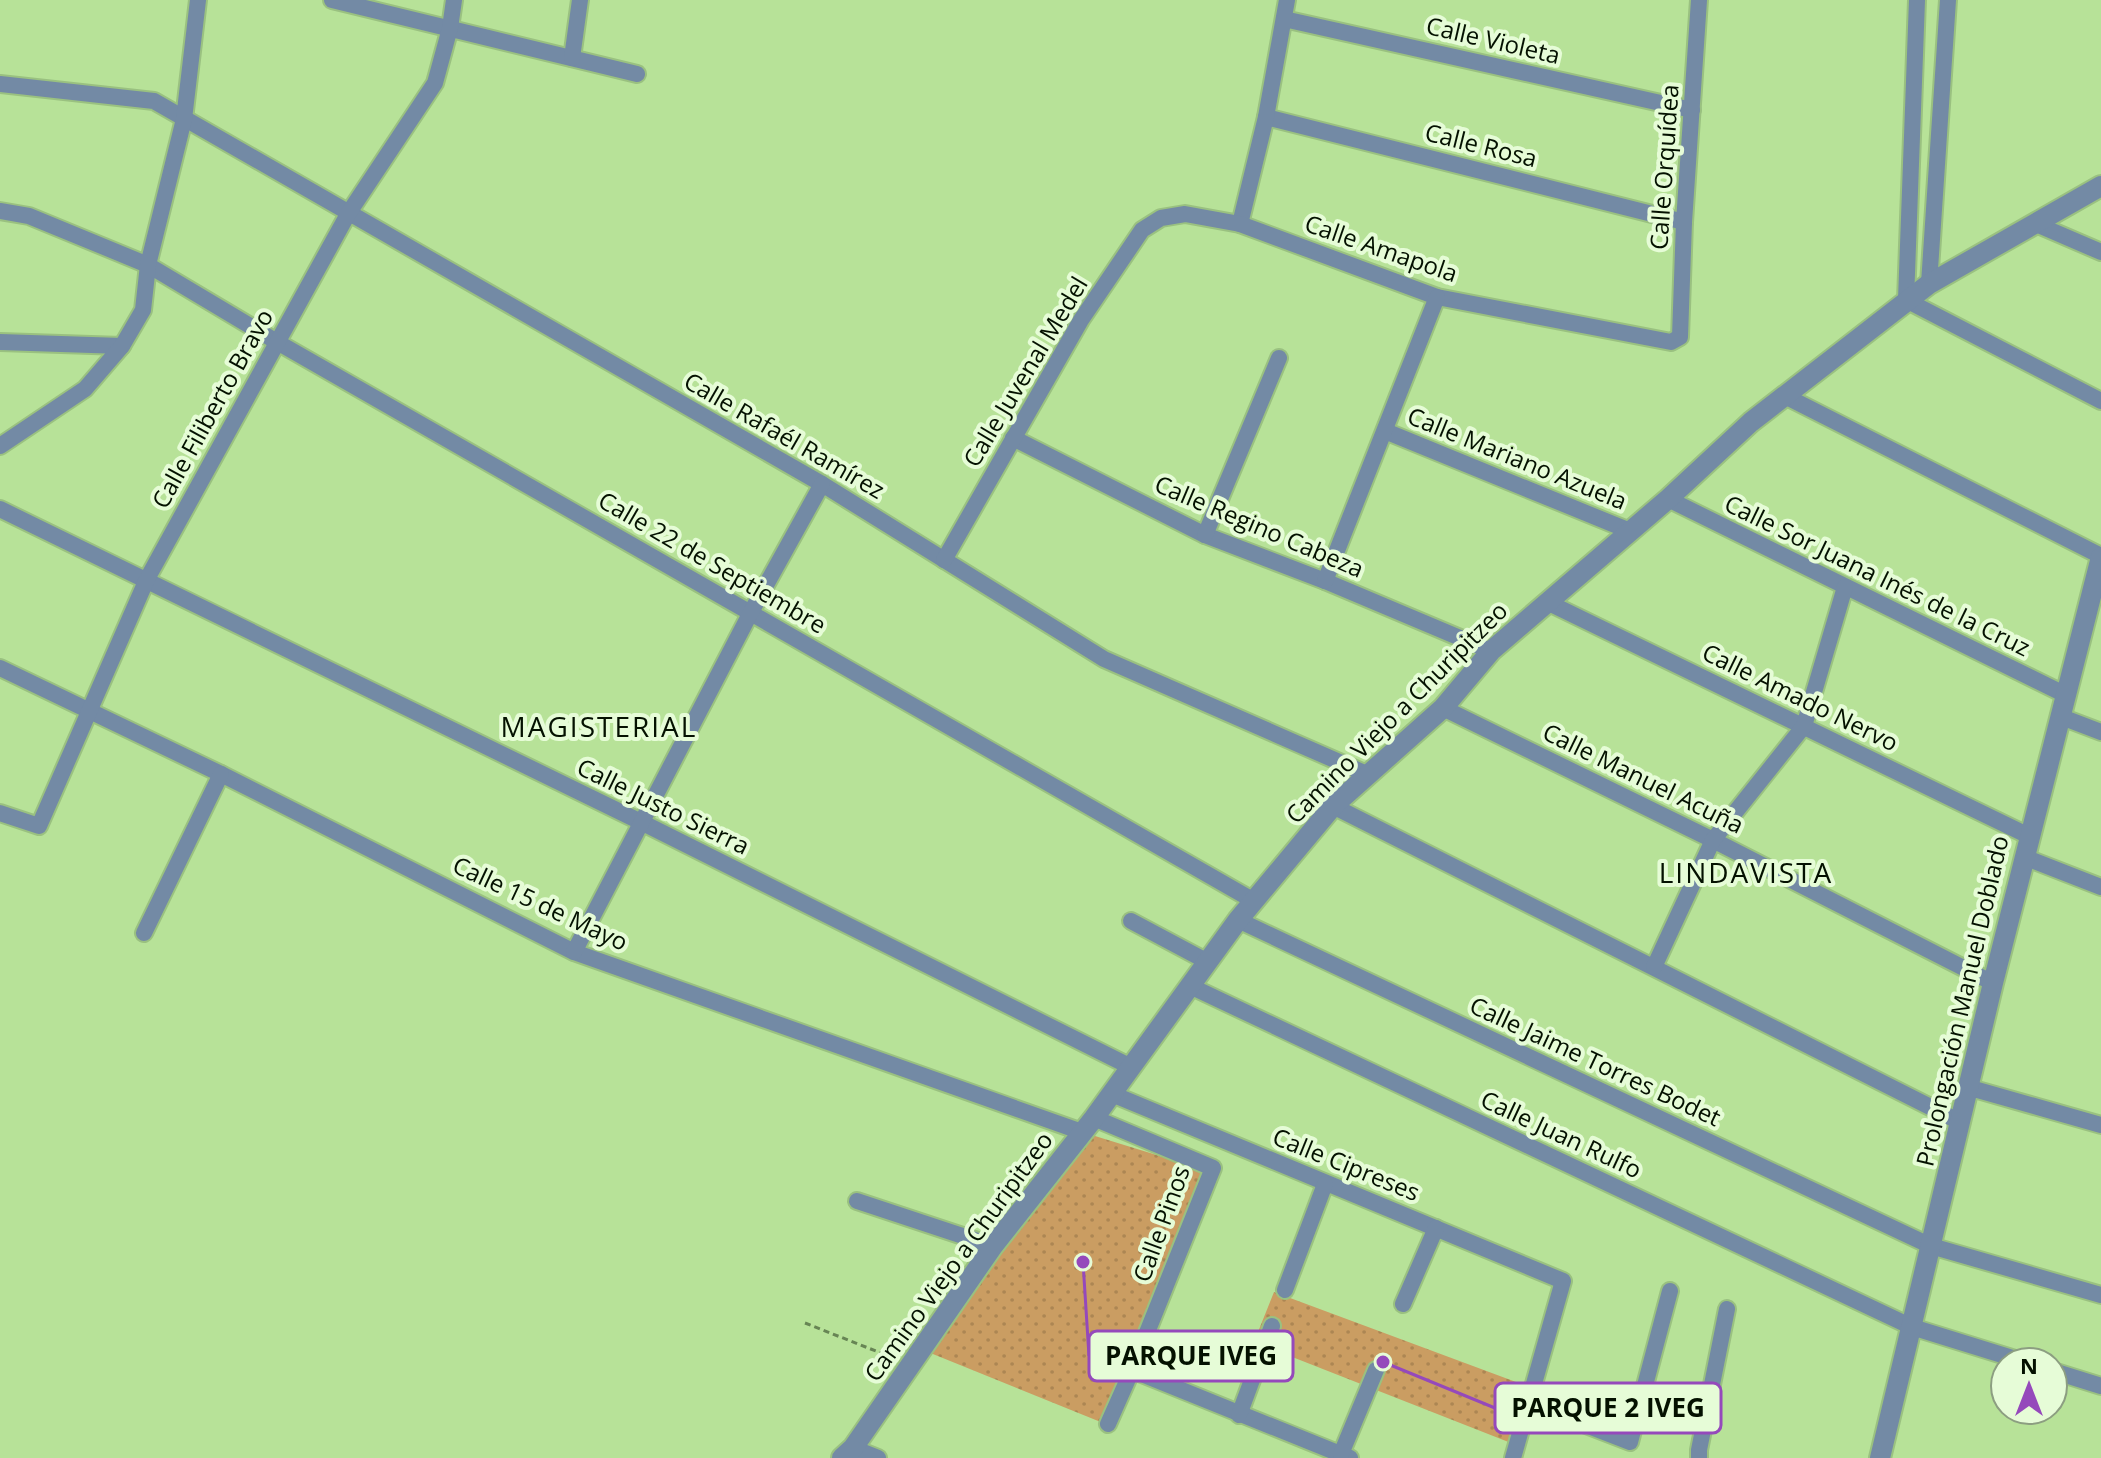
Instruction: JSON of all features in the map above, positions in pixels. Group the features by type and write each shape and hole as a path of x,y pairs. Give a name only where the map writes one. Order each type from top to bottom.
{"street":[{"path":"0,446 85,389 122,346 143,310 148,265 184,119 198,0"},
{"path":"332,0 637,74"},
{"name":"Calle Filiberto Bravo","path":"0,813 39,826 147,579 348,214 435,83 454,0"},
{"path":"572,58 580,0"},
{"path":"1240,224 1266,117 1287,0"},
{"name":"Calle Orquídea","path":"1680,337 1684,222 1699,0"},
{"path":"1917,0 1906,300 2101,401"},
{"path":"1929,284 1948,0"},
{"name":"Calle Violeta","path":"1284,19 1692,110"},
{"name":"Calle Rafaél Ramírez","path":"0,84 154,101 822,484 1104,659 1369,775"},
{"name":"Calle Rosa","path":"1266,117 1684,222"},
{"path":"1910,148 1938,149"},
{"name":"Camino Viejo a Churipitzeo","path":"848,1453 993,1246 1112,1094 1238,920 1333,806 1443,708 1491,651 1783,395 1929,284 2101,186"},
{"name":"Calle 22 de Septiembre","path":"0,211 29,216 148,265 277,342 1254,901"},
{"name":"Calle Amapola","path":"1161,218 1185,214 1240,224 1437,297 1671,342 1680,337"},
{"name":"Calle Juvenal Medel","path":"944,560 1081,320 1142,230 1161,218"},
{"path":"2036,224 2101,252"},
{"path":"1325,581 1437,297"},
{"path":"0,342 122,346"},
{"path":"1205,535 1279,358"},
{"path":"1783,395 2101,557"},
{"name":"Calle Mariano Azuela","path":"1385,431 1630,531"},
{"name":"Calle Regino Cabeza","path":"1013,438 1205,535 1325,581 1491,651"},
{"path":"574,952 751,612 822,484"},
{"name":"Calle Sor Juana Inés de la Cruz","path":"1668,499 2066,695"},
{"name":"Calle Justo Sierra","path":"0,509 643,823 1131,1067"},
{"name":"Prolongación Manuel Doblado","path":"1880,1458 1967,1087 2101,557"},
{"path":"1654,967 1713,840 1804,726 1845,587"},
{"name":"Calle Amado Nervo","path":"1549,603 2029,836"},
{"name":"Calle 15 de Mayo","path":"0,668 221,774 574,952 1088,1125"},
{"name":"Calle Manuel Acuña","path":"1443,708 1713,840 1993,983"},
{"path":"2059,716 2101,732"},
{"path":"144,933 221,774"},
{"path":"1333,806 1960,1122"},
{"path":"2024,857 2101,887"},
{"name":"Calle Jaime Torres Bodet","path":"1238,920 1931,1246 2101,1295"},
{"path":"1131,921 1208,962"},
{"name":"Calle Juan Rulfo","path":"1190,986 1912,1327 1989,1351"},
{"path":"1967,1087 2101,1125"},
{"name":"Calle Cipreses","path":"1112,1094 1563,1281 1529,1403"},
{"name":"Calle Pinos","path":"1088,1125 1213,1168 1132,1370"},
{"path":"1285,1290 1325,1184"},
{"path":"857,1201 993,1246"},
{"path":"1403,1304 1436,1228"},
{"path":"1513,1458 1529,1403 1630,1442 1670,1291"},
{"path":"1699,1458 1727,1309"},
{"path":"1239,1415 1272,1326"},
{"path":"1108,1424 1132,1370 1345,1456 1376,1370"},
{"path":"2069,1376 2101,1386"},
{"path":"848,1453 878,1458"}],"path":[{"path":"805,1323 912,1365"}],"shaded area":[{"path":"1082,1132 1215,1173 1113,1427 923,1350"},
{"path":"1274,1292 1516,1382 1511,1443 1254,1342"}],"place":[{"name":"PARQUE IVEG","path":"1083,1262"},
{"name":"PARQUE 2 IVEG","path":"1383,1362"}],"district":[{"name":"MAGISTERIAL","path":"599,727"},
{"name":"LINDAVISTA","path":"1746,873"}]}
